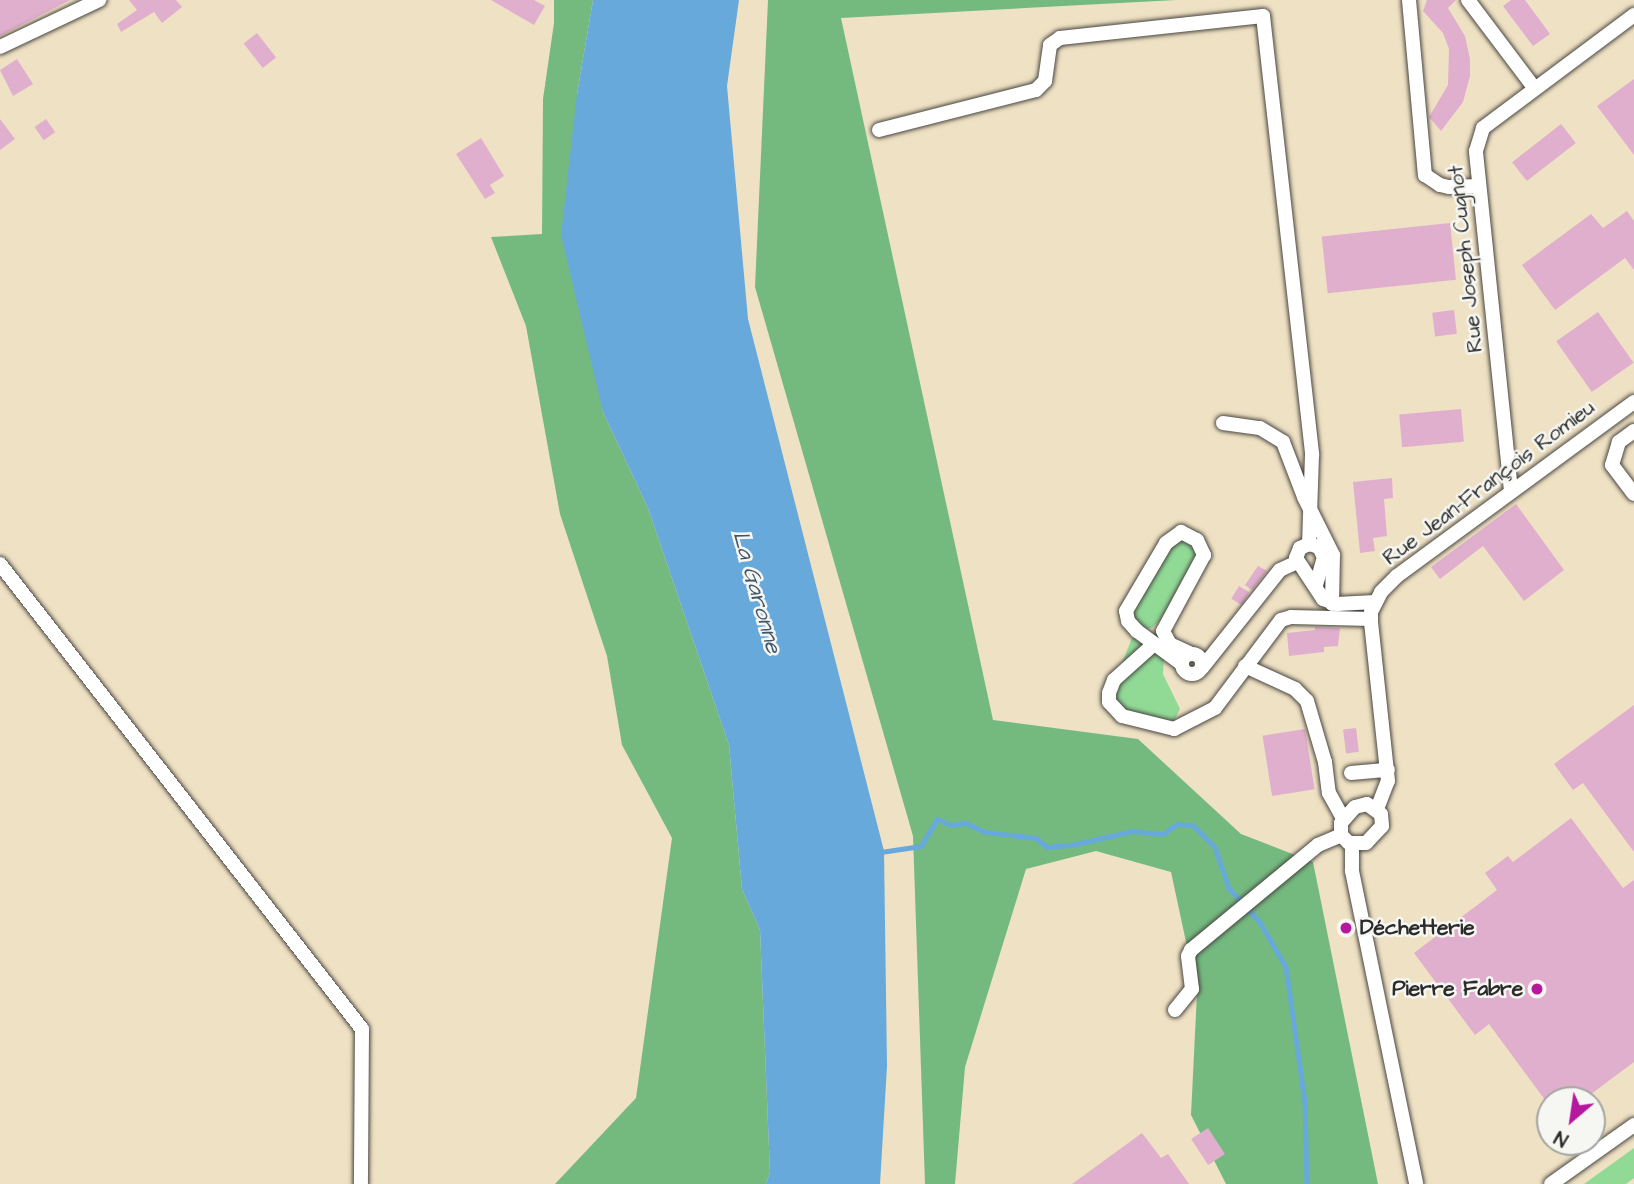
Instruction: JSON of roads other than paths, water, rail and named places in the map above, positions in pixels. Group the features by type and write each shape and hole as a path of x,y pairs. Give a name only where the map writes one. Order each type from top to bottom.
{"street":[{"path":"0,47 99,0"},
{"path":"1409,0 1425,175 1440,185 1449,187 1479,186"},
{"path":"1468,0 1535,89"},
{"name":"Rue Joseph Cugnot","path":"1511,491 1476,152 1483,128 1634,15"},
{"path":"879,130 1036,90 1045,81 1050,45 1060,38 1264,16 1312,455 1309,544"},
{"name":"Rue Jean-François Romieu","path":"1346,839 1366,843 1379,831 1382,820 1377,809 1386,789 1388,770 1371,619 1375,602 1397,576 1634,402"},
{"path":"1223,423 1260,428 1283,442 1333,555 1332,604"},
{"path":"1634,430 1619,442 1612,465 1634,494"},
{"path":"1186,533 1201,545 1204,555 1163,631 1170,644 1193,660 1154,644 1133,627 1126,611 1166,543 1177,534 1186,533"},
{"path":"1297,562 1300,548 1309,544 1319,547 1324,557 1316,585"},
{"path":"1297,562 1316,585 1323,599 1332,604 1375,602"},
{"path":"1193,660 1222,643 1280,570 1297,562"},
{"path":"0,564 362,1029 361,1184"},
{"path":"1154,644 1111,685 1109,702 1122,716 1174,729 1214,708 1276,623 1286,618 1371,619"},
{"path":"1245,666 1295,689 1307,701 1329,793 1343,817 1416,1184"},
{"path":"1351,773 1388,770"},
{"path":"1343,817 1361,804 1377,809"},
{"path":"1175,1010 1192,989 1188,956 1191,950 1318,845 1346,839"},
{"path":"1551,1184 1634,1125"}],"water":[{"name":"La Garonne","path":"593,0 739,0 727,86 748,319 884,851 887,1066 880,1184 766,1184 770,1172 760,930 742,889 729,745 648,508 603,412 561,235 577,94"}],"waterway":[{"path":"881,852 921,846 937,819 951,825 966,823 985,832 1036,838 1047,847 1071,845 1133,831 1163,834 1177,824 1193,825 1215,847 1229,888 1260,922 1286,967 1305,1103 1307,1184"}],"place":[{"name":"Déchetterie","path":"1346,928"},
{"name":"Pierre Fabre","path":"1537,989"}]}
